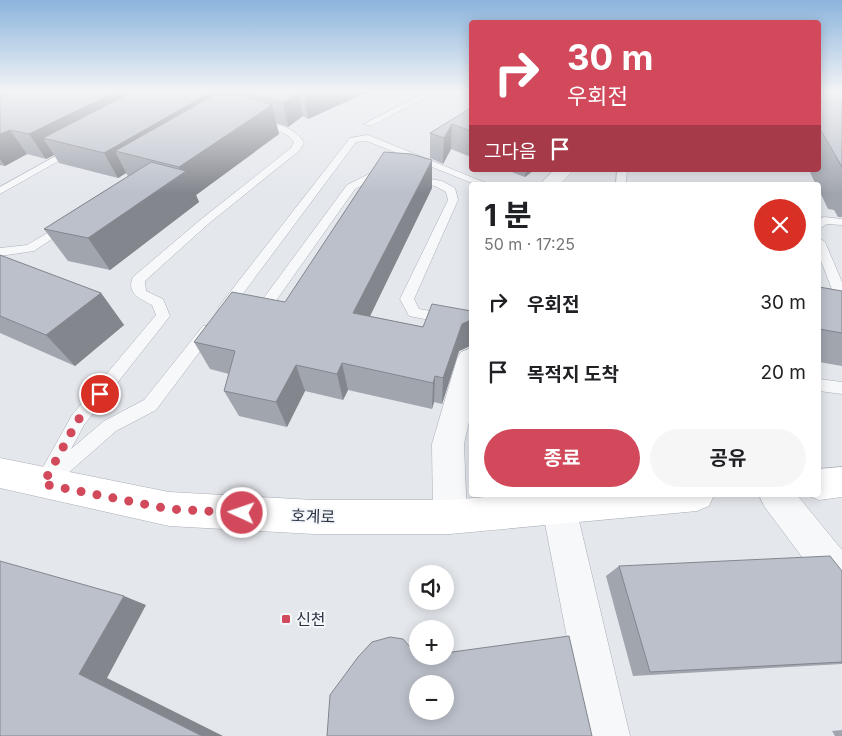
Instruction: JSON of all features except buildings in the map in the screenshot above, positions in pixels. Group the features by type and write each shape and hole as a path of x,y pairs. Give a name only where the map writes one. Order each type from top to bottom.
{"street":[{"path":"551,182 563,172"},
{"path":"450,517 448,444 469,366"},
{"name":"호계로","path":"0,473 43,484 169,509 314,517 450,517 676,497"},
{"path":"821,484 842,482"},
{"path":"778,497 842,580"},
{"path":"559,508 608,736"}],"lane":[{"path":"43,484 78,420 163,316 158,302 140,294 138,280 203,223 295,150 300,142 296,136 285,130 268,125"},
{"path":"43,484 110,426 150,405 353,140 368,138 478,182"},
{"path":"0,191 85,143"},
{"path":"230,301 263,309 351,188 373,176 400,178 438,183 451,190 452,200 407,299 414,312 469,324"},
{"path":"0,252 30,248 76,218"},
{"path":"821,224 824,220 842,222"},
{"path":"821,247 832,274 839,304"},
{"path":"821,272 832,274"},
{"path":"821,385 842,388"}],"place":[{"name":"신천","path":"286,619"}],"route":[{"path":"100,394 78,420 43,484 169,509 242,513"}]}
